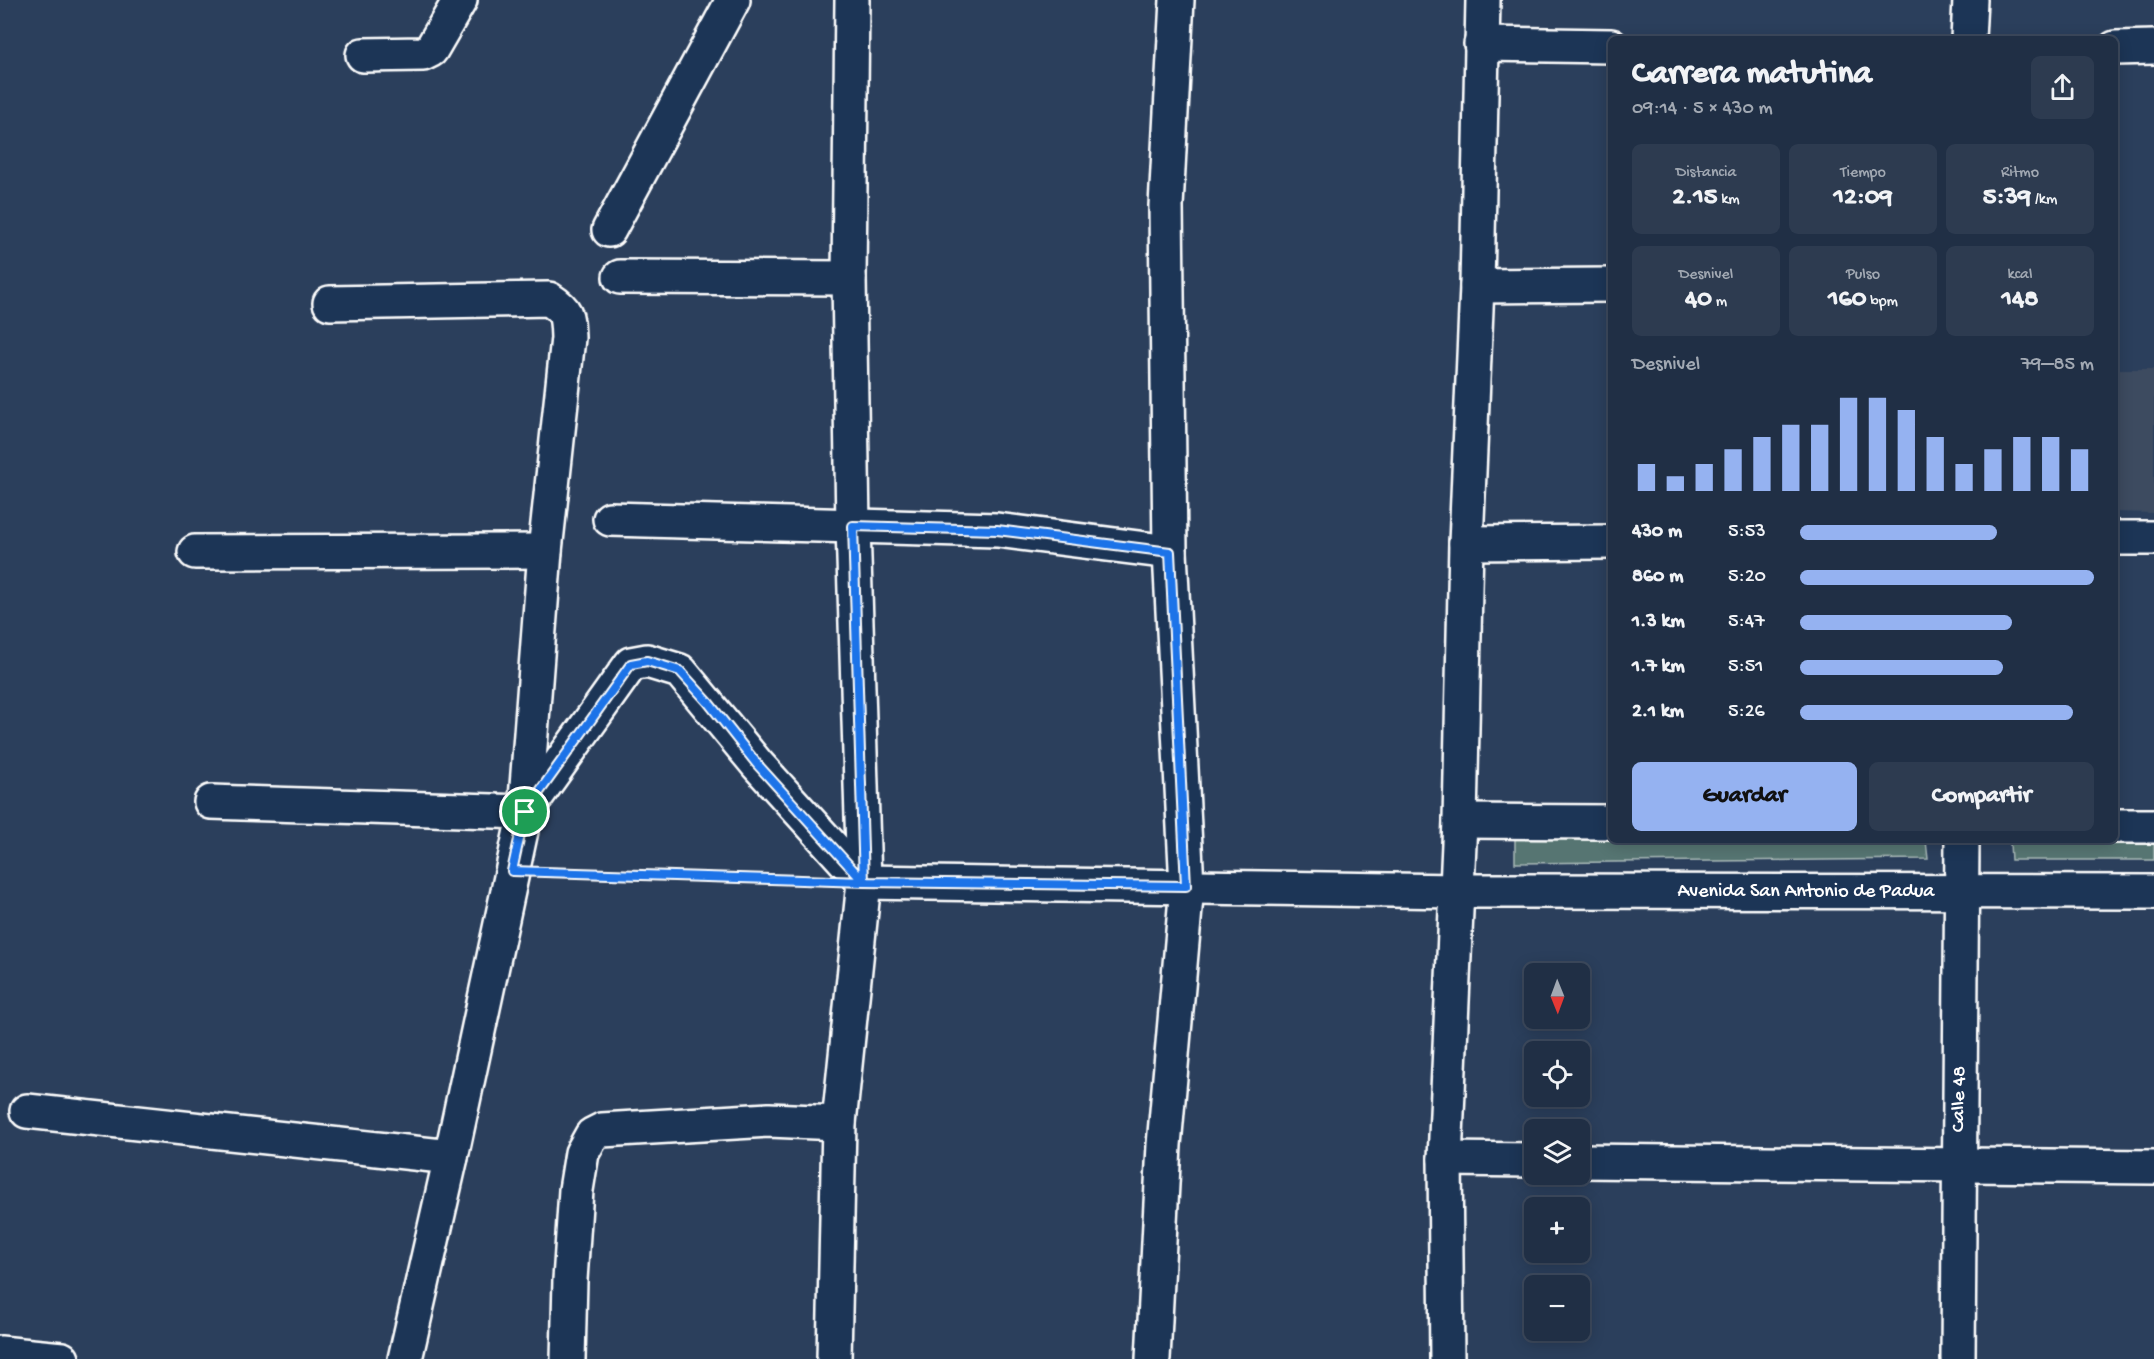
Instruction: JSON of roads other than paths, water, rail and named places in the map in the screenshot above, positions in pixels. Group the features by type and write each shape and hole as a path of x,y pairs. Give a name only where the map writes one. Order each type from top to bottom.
{"street":[{"path":"363,55 423,54 431,50 460,0"},
{"path":"609,230 733,0"},
{"path":"834,1359 839,1123 864,882 853,526 849,278 852,0"},
{"path":"1153,1359 1164,1145 1186,886 1170,552 1166,206 1177,0"},
{"path":"1447,1359 1444,1160 1460,821 1466,543 1477,286 1483,0"},
{"path":"1968,36 1970,0"},
{"path":"1482,44 1608,46"},
{"path":"2118,48 2154,47"},
{"path":"620,278 849,278"},
{"path":"1477,286 1608,285"},
{"path":"330,303 549,299 562,307 567,318 568,338 545,551 525,812 405,1359"},
{"path":"610,519 997,530 1170,552"},
{"path":"2118,538 2154,538"},
{"path":"1466,543 1608,542"},
{"path":"195,552 545,551"},
{"path":"525,812 631,664 647,661 680,671 757,764 864,882"},
{"path":"211,802 525,812"},
{"path":"1460,821 1608,822"},
{"path":"2118,826 2154,826"},
{"name":"Calle 48","path":"1958,1359 1962,843"},
{"name":"Avenida San Antonio de Padua","path":"864,882 1457,891 2154,892"},
{"path":"27,1111 451,1157"},
{"path":"568,1359 576,1190 582,1153 592,1135 602,1130 769,1120 839,1123"},
{"path":"1444,1160 1524,1160"},
{"path":"1590,1161 2154,1167"},
{"path":"0,1353 62,1359"}]}
